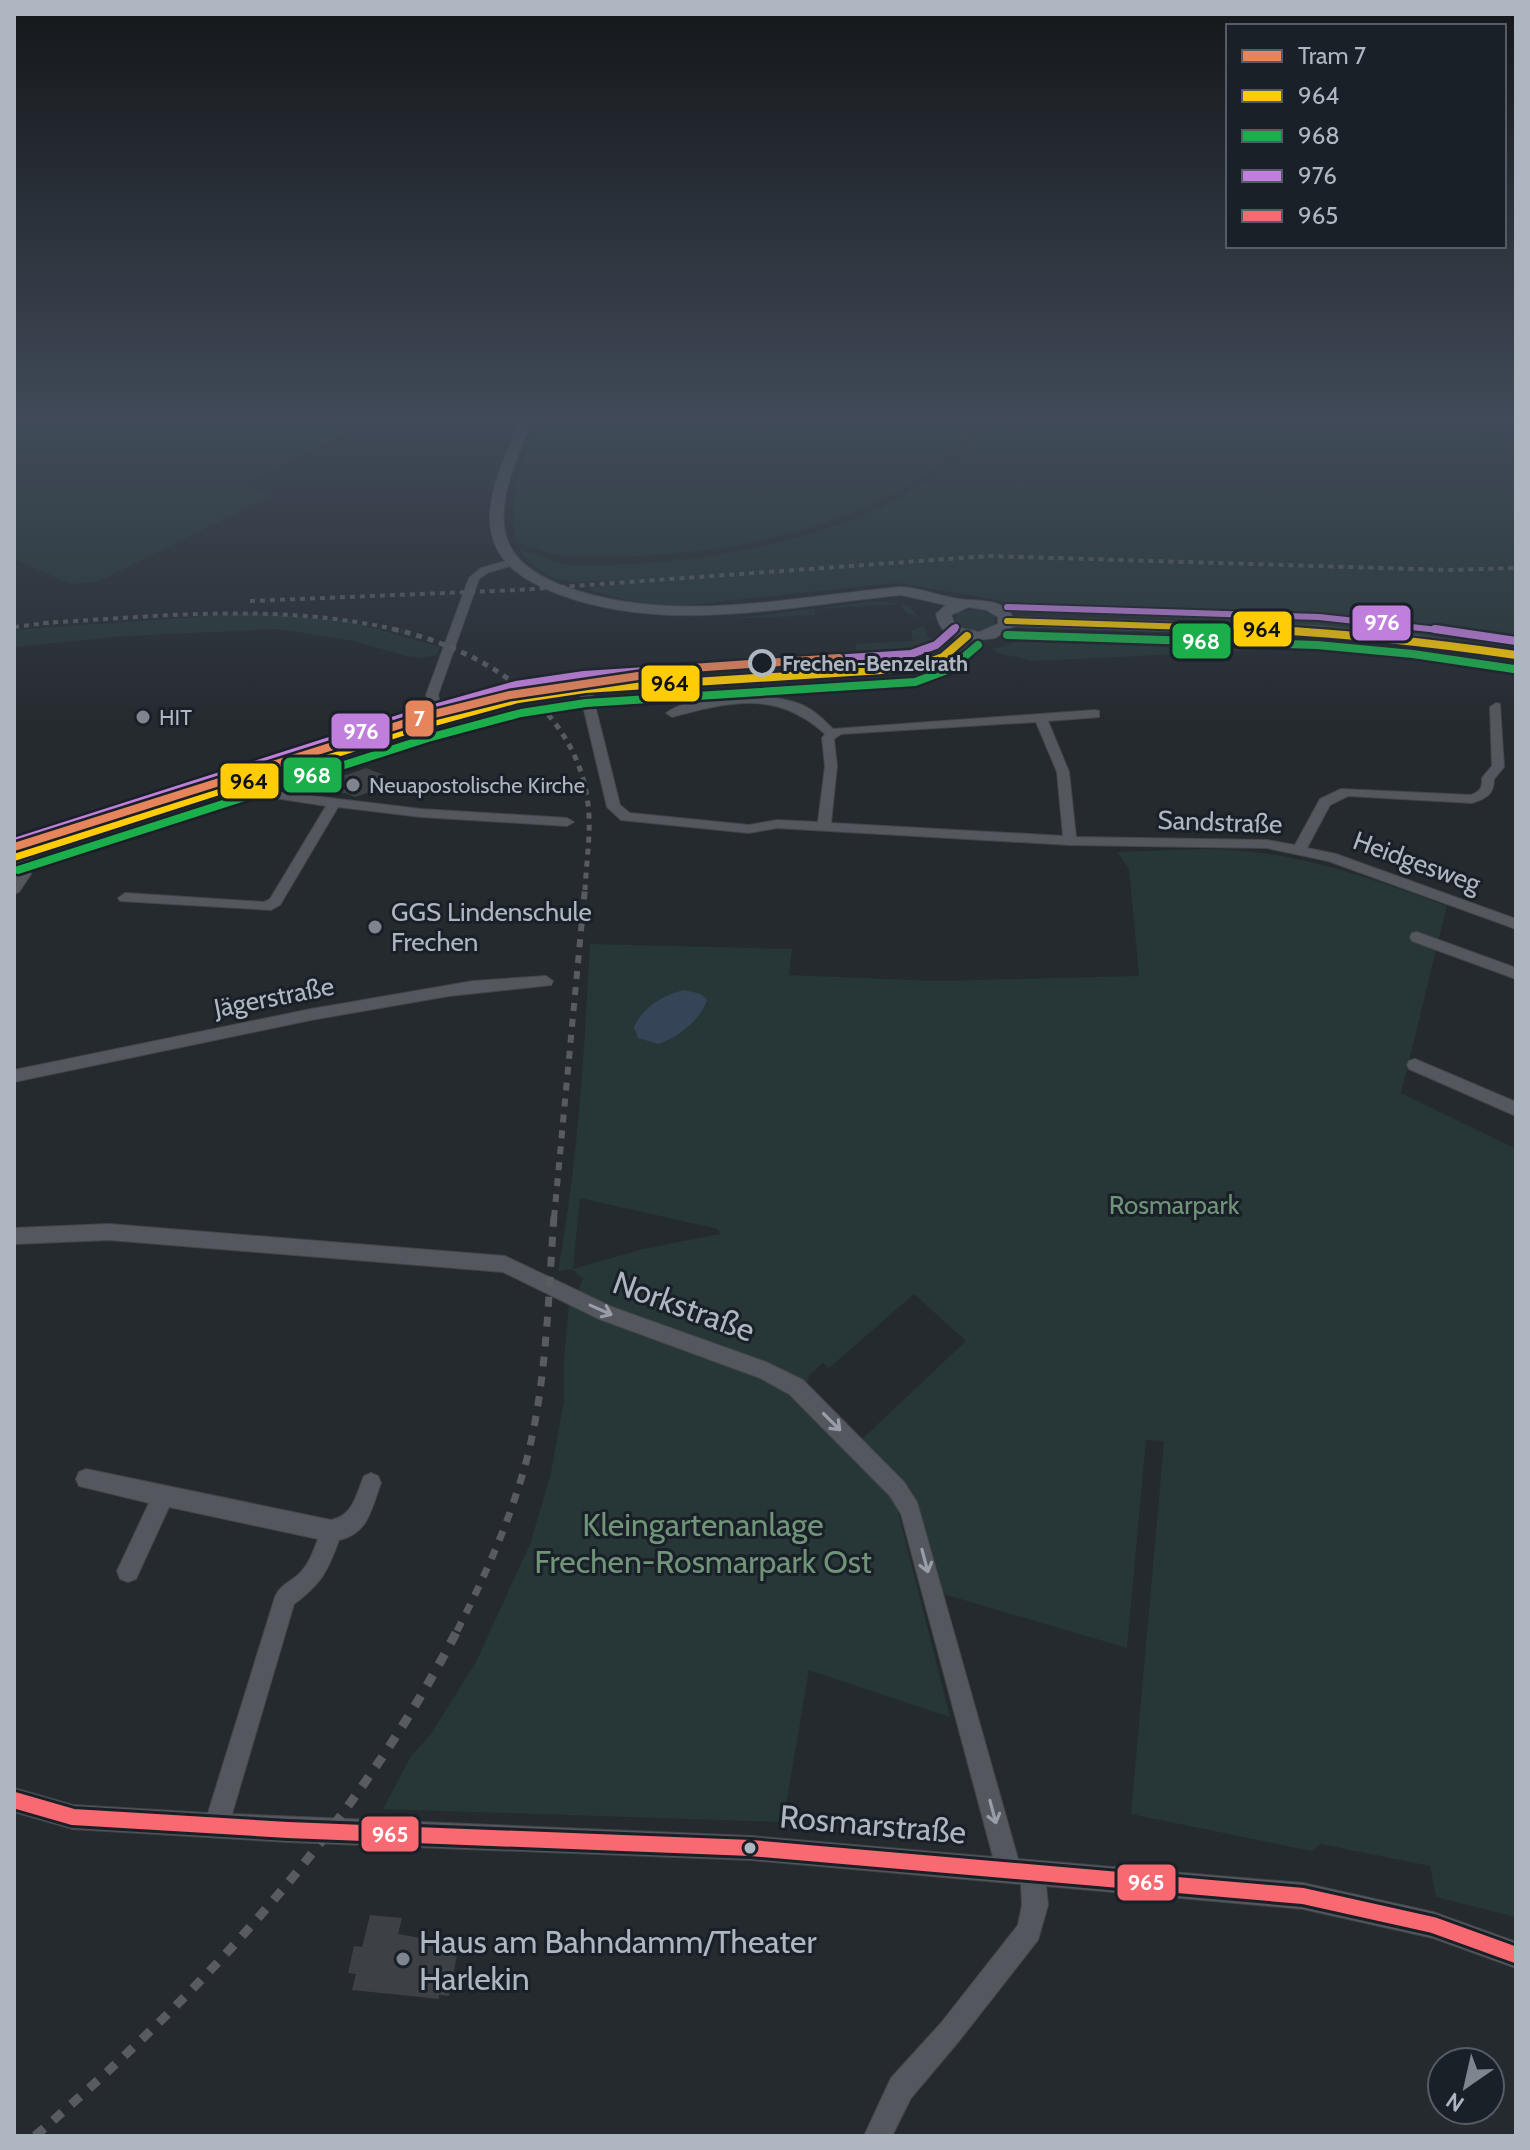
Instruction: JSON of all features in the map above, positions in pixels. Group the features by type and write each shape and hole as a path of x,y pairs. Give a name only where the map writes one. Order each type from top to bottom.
{"main road":[{"path":"496,524 504,550 535,579 595,603 645,610 725,610 901,591 933,595 959,604 990,606 1005,615 1007,621 1002,631 995,634 967,636 950,629 943,619 946,610 959,604"},
{"path":"1007,621 1318,631 1415,640 1516,655"},
{"path":"20,855 449,718 518,699 585,689 913,668 943,658 967,636"}],"street":[{"path":"434,703 432,695 469,585 485,570 514,562"},
{"name":"Sandstraße","path":"585,689 614,807 621,815 694,826 749,829 777,824 1070,841 1237,842 1299,850 1325,802 1346,792 1472,799 1483,795 1488,788 1488,778 1498,767 1496,707"},
{"path":"672,713 696,704 776,702 809,713 832,734"},
{"path":"824,826 831,766 827,744 832,734 849,729 1095,714"},
{"path":"1040,717 1063,772 1070,841"},
{"path":"246,782 248,787 265,794 334,803 421,813 567,822"},
{"path":"125,898 266,907 275,902 334,803"},
{"name":"Heidgesweg","path":"1299,850 1374,870 1516,924"},
{"path":"14,889 24,874 20,855"},
{"path":"1417,937 1516,974"},
{"name":"Jägerstraße","path":"14,1076 266,1022 446,991 546,981"},
{"path":"1415,1065 1516,1109"},
{"name":"Norkstraße","path":"14,1236 109,1232 505,1264 617,1317 766,1371 796,1387 897,1489 910,1509 1021,1871 1035,1905 1029,1931 950,2032 901,2088 878,2136"},
{"path":"86,1479 331,1531 349,1527 359,1514 371,1483"},
{"path":"128,1571 164,1495"},
{"path":"216,1826 286,1597 306,1582 320,1564 331,1531"},
{"name":"Rosmarstraße","path":"14,1800 73,1817 216,1826 751,1848 1303,1896 1433,1925 1516,1955"}],"green space":[{"path":"14,524 214,524 98,582 70,584 14,559"},
{"path":"514,524 820,524 726,547 614,557 551,554 517,543"},
{"path":"839,524 1516,524 1516,648 1371,628 1029,612 998,600 897,583 679,606 643,604 584,589 626,583 557,579 545,574 519,550 564,564 617,565 716,555 815,533"},
{"path":"876,601 900,604 815,609 815,615 729,619"},
{"path":"901,604 908,605 919,617 906,613"},
{"path":"974,609 993,614 995,625 975,631 955,623 957,613"},
{"path":"252,613 348,621 440,647 437,655 421,658 354,641 277,629 125,636 14,647 14,630"},
{"path":"923,626 929,638 938,641 921,656 898,663 850,665 859,660 855,644 913,641 911,631"},
{"path":"1043,633 1306,639 1308,643 1302,648 1033,661 993,649"},
{"name":"Rosmarpark","path":"1206,849 1270,854 1358,875 1447,906 1401,1093 1516,1149 1516,1917 1436,1897 1430,1866 1321,1844 1311,1851 1131,1814 1164,1441 1146,1440 1127,1648 940,1593 916,1500 860,1441 966,1341 914,1294 829,1368 823,1363 810,1374 806,1387 577,1294 583,1279 572,1269 558,1271 575,1149 590,944 792,949 789,975 937,981 1139,976 1129,869 1117,852","holes":["580,1198 718,1229 720,1234 643,1249 573,1269"]},
{"name":"Kleingartenanlage Frechen-Rosmarpark Ost","path":"569,1305 634,1333 759,1377 784,1391 895,1500 950,1717 809,1670 783,1822 383,1809 411,1756 431,1734 476,1662 530,1544 550,1477 564,1401"}],"water":[{"path":"684,990 701,994 707,1000 694,1021 658,1044 638,1038 634,1027 643,1013 661,999"}],"building":[{"name":"Neuapostolische Kirche","path":"366,768 384,775 379,789 355,797 345,793 322,792 328,775 346,775"},
{"name":"Haus am Bahndamm/Theater Harlekin","path":"370,1915 402,1918 398,1934 459,1945 449,1996 439,1995 439,1999 352,1990 356,1974 348,1973 354,1946 362,1947"}],"railway":[{"path":"250,601 518,590 989,556 1448,570 1516,568"},
{"path":"50,623 178,615 267,614 357,622 395,630"},
{"path":"50,623 55,622"},
{"path":"43,623 50,623"},
{"path":"14,627 50,623"},
{"path":"395,630 402,631"},
{"path":"395,630 462,652 494,669 524,691 549,716 569,745 583,778 589,816 585,890"},
{"path":"554,1218 585,888"},
{"path":"458,1629 504,1529 525,1466 538,1404 546,1342 554,1216"},
{"path":"35,2136 158,2024 271,1903 372,1772 417,1702 458,1629"}],"tram line":[{"name":"7","path":"14,847 434,714 510,695 692,668 839,658"}],"transit line":[{"name":"976","path":"1007,607 1319,617 1417,626 1516,641"},
{"name":"964","path":"1007,621 1318,631 1415,640 1516,655"},
{"name":"976","path":"14,842 420,712 516,685 584,675 911,654 936,645 956,627"},
{"name":"968","path":"1007,635 1317,645 1413,654 1514,669"},
{"name":"964","path":"14,857 424,725 518,699 585,689 913,668 943,657 967,636"},
{"name":"968","path":"18,870 428,738 521,713 586,703 915,682 950,669 978,645"},
{"name":"965","path":"14,1800 73,1817 288,1830 751,1848 1303,1896 1433,1925 1516,1955"}],"place":[{"name":"Frechen-Benzelrath","path":"762,663"},
{"name":"HIT","path":"143,717"},
{"name":"Neuapostolische Kirche","path":"353,785"},
{"name":"GGS Lindenschule Frechen","path":"375,927"},
{"name":"Haus am Bahndamm/Theater Harlekin","path":"403,1959"}]}
